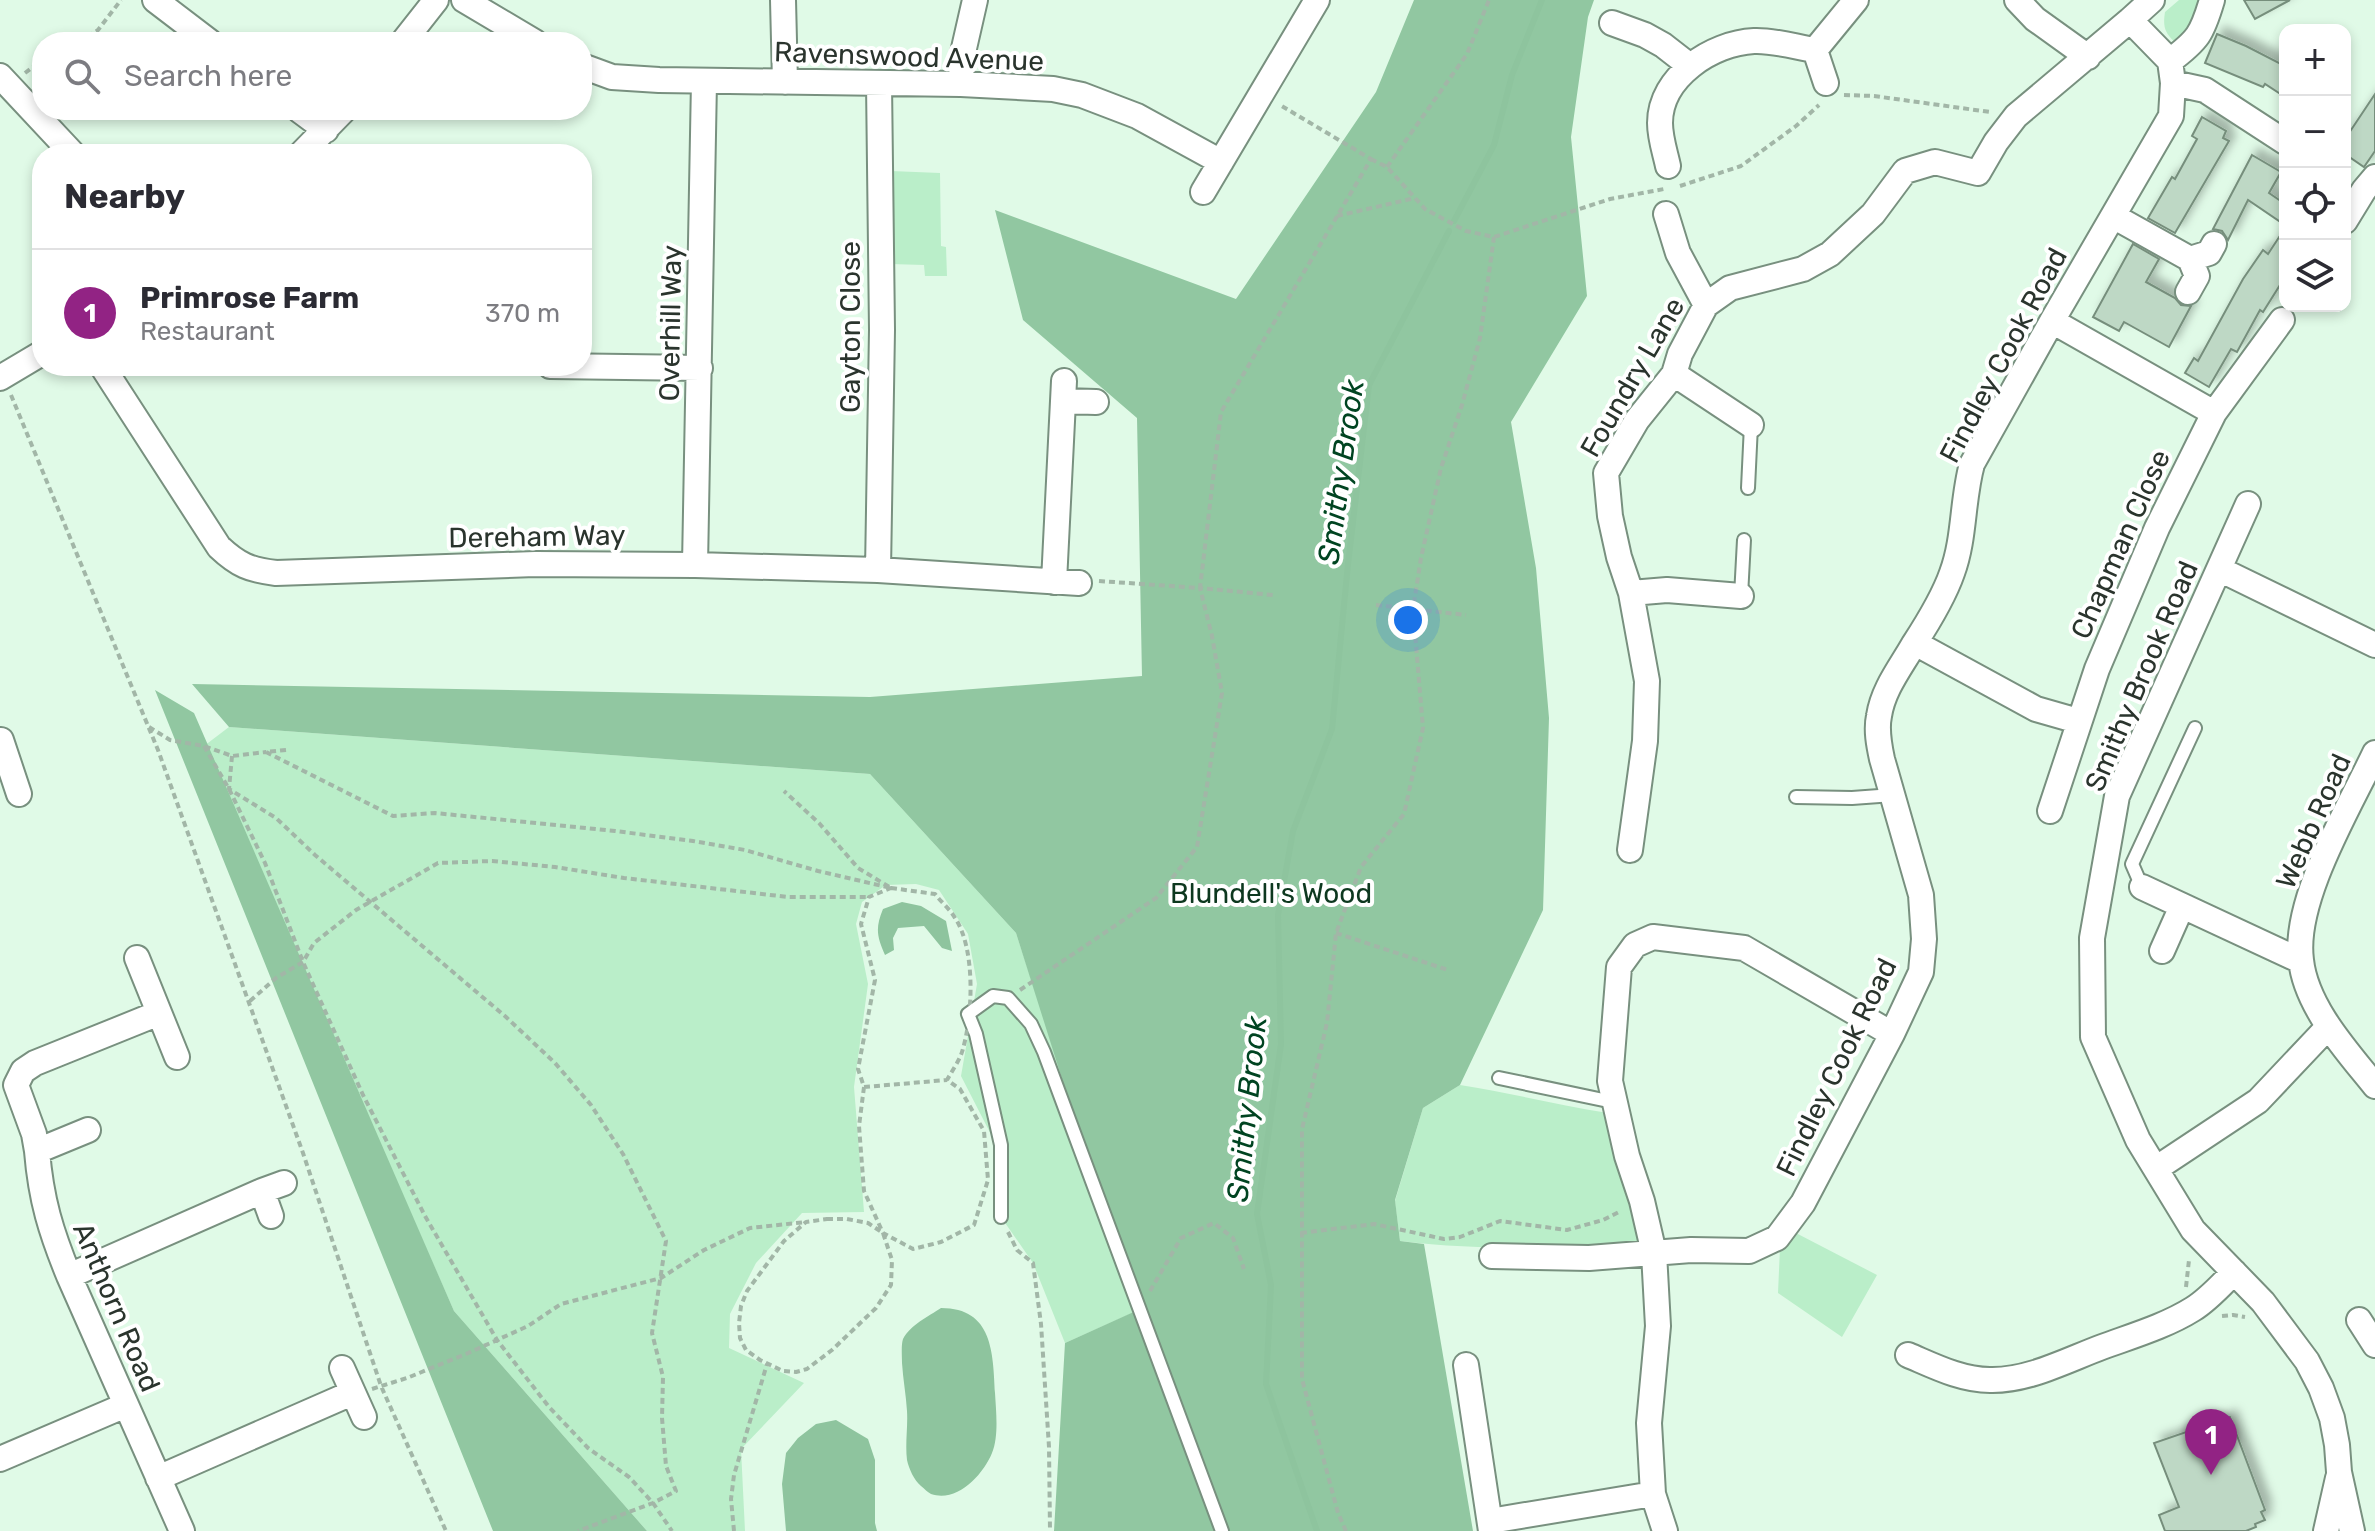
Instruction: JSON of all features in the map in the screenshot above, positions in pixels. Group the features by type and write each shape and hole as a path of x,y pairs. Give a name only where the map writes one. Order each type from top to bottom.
{"street":[{"path":"155,0 197,32"},
{"path":"411,32 436,0"},
{"path":"464,0 518,32"},
{"path":"783,0 785,82"},
{"path":"961,84 962,57 975,0"},
{"path":"1815,50 1856,0"},
{"path":"2017,0 2035,19 2088,57"},
{"name":"Foundry Lane","path":"1630,850 1645,741 1647,681 1631,593 1610,516 1606,473 1637,420 1674,374 1680,354 1706,305 1730,288 1803,269 1830,254 1873,214 1905,171 1935,162 1978,173 2016,116 2152,0"},
{"path":"2172,72 2204,27 2212,0"},
{"path":"1203,192 1261,94 1310,2"},
{"path":"2130,20 2172,72 2279,138"},
{"path":"1612,23 1645,35 1690,66"},
{"path":"1668,166 1660,121 1668,93 1690,66 1738,42 1759,40 1815,50"},
{"path":"1815,50 1826,83"},
{"name":"Ravenswood Avenue","path":"592,70 612,77 704,81 961,84 1053,89 1082,95 1137,116 1221,162"},
{"name":"Findley Cook Road","path":"1492,1256 1589,1258 1691,1250 1749,1251 1777,1238 1803,1203 1921,972 1924,939 1921,895 1878,742 1879,716 1885,693 1951,576 1962,533 1966,485 1972,464 2171,116 2172,72"},
{"path":"0,76 32,110"},
{"name":"Overhill Way","path":"695,565 704,81"},
{"name":"Gayton Close","path":"878,570 882,330 879,83"},
{"path":"41,120 64,144"},
{"path":"312,120 326,130"},
{"path":"311,144 335,120"},
{"path":"2351,206 2361,182"},
{"path":"1666,214 1678,253 1706,305"},
{"path":"2113,216 2190,259 2197,276 2188,292"},
{"path":"2190,259 2209,253 2214,244"},
{"name":"Chapman Close","path":"2050,811 2097,669 2157,528 2214,413 2282,320"},
{"path":"2052,321 2214,413"},
{"path":"1,377 32,359"},
{"path":"592,367 700,368"},
{"path":"1674,374 1751,425"},
{"name":"Dereham Way","path":"108,376 219,547 234,561 254,570 276,573 535,564 695,565 878,570 1079,583"},
{"path":"1054,582 1064,391 1096,402"},
{"name":"Smithy Brook Road","path":"2248,504 2117,796 2092,938 2093,1037 2138,1140 2193,1230 2263,1302 2307,1361 2332,1418 2339,1472 2352,1531"},
{"path":"2219,569 2375,645"},
{"path":"1631,593 1667,590 1741,596"},
{"path":"1915,643 2036,709 2078,721"},
{"path":"1,740 5,772 19,794"},
{"name":"Webb Road","path":"2301,961 2302,933 2310,889 2375,753"},
{"path":"2142,887 2301,961 2310,990 2328,1027 2375,1086"},
{"path":"2162,951 2182,906"},
{"path":"1665,1531 1653,1494 1649,1423 1658,1326 1654,1253 1610,1081 1619,967 1635,945 1653,937 1744,948 1892,1034"},
{"path":"137,958 177,1057"},
{"name":"Anthorn Road","path":"159,1013 35,1063 23,1071 16,1085 34,1134 43,1203 53,1236 182,1531"},
{"path":"2157,1168 2258,1101 2328,1027"},
{"path":"37,1151 88,1130"},
{"path":"69,1276 273,1187 271,1216"},
{"path":"1908,1355 1973,1379 1993,1381 2021,1376 2118,1341 2192,1309 2214,1293 2234,1272"},
{"path":"2359,1320 2375,1345"},
{"path":"1466,1365 1491,1526 1653,1494"},
{"path":"342,1368 364,1417"},
{"path":"158,1478 352,1393"},
{"path":"0,1459 126,1405"},
{"name":"Smithy Brook Road","path":"2326,1531 2339,1472"}],"lane":[{"path":"1748,488 1751,425"},
{"path":"1741,596 1744,540"},
{"path":"2142,887 2132,864 2195,728"},
{"path":"1796,797 1893,795"},
{"path":"1001,1217 1001,1145 976,1034 968,1014 993,996 1008,998 1031,1024 1044,1052 1222,1531"},
{"path":"1499,1078 1613,1102"}],"path":[{"path":"95,32 121,0"},
{"path":"1387,167 1467,54 1489,0"},
{"path":"1008,998 1156,898 1197,847 1222,693 1200,588 1221,412 1371,159 1261,94"},
{"path":"1337,216 1415,198"},
{"path":"1346,1531 1338,1513 1302,1379 1302,1129 1327,1023 1336,933 1361,867 1404,814 1423,728 1413,609 1441,468 1480,338 1494,237"},
{"path":"1,377 158,750 250,1001 381,1386 446,1531"},
{"path":"1079,583 1090,581 1273,595"},
{"path":"1376,605 1466,615"},
{"path":"147,726 170,740 204,746 232,756 286,750"},
{"path":"204,746 265,863 336,1039 425,1216 497,1340 549,1407 588,1448 629,1477 653,1503 672,1531"},
{"path":"266,752 393,816 435,813 693,841 745,850 891,888 935,894 957,919 967,949 973,983 962,1052 947,1080"},
{"path":"229,789 232,756"},
{"path":"229,789 276,818 555,1063 591,1105 623,1154 666,1241 652,1333 663,1377 666,1466 676,1491 653,1503 578,1531"},
{"path":"784,791 819,823 858,868 891,888"},
{"path":"250,1001 276,978 303,962 314,943 356,910 438,863 492,861 555,867 788,897 869,897 891,888"},
{"path":"806,1222 784,1241 747,1291 741,1306 740,1338 746,1350 783,1371 807,1369 832,1350 876,1308 891,1285 892,1260 864,1191 859,1126 864,1087 858,1069 875,980 861,924 869,897"},
{"path":"1336,933 1448,970"},
{"path":"381,1386 407,1378 528,1326 561,1304 661,1278 704,1250 750,1228 847,1219 868,1223 913,1249 941,1242 974,1225 988,1180 984,1131 960,1089 947,1080 864,1087"},
{"path":"1301,1233 1374,1224 1444,1239 1460,1237 1500,1221 1567,1230 1603,1220 1642,1201"},
{"path":"1001,1217 1017,1250 1033,1263 1041,1324 1049,1447 1050,1531"},
{"path":"1139,1310 1181,1238 1214,1223 1233,1238 1244,1269"},
{"path":"2181,1295 2189,1275 2188,1254"},
{"path":"2213,1319 2233,1315 2250,1319"},
{"path":"734,1531 731,1499 734,1475 767,1364"}],"shaded area":[{"path":"2179,0 2202,0 2196,21 2182,40 2174,41 2166,31 2164,17 2165,12"},
{"path":"891,171 940,173 941,246 946,247 947,276 925,276 924,265 890,264"},
{"path":"229,727 870,774 1016,933 1139,1310 1065,1343 1033,1263 1001,1217 1001,1154 961,1076 977,984 968,934 939,890 916,884 886,885 862,902 856,924 868,984 854,1087 864,1212 802,1213 756,1263 730,1314 729,1348 804,1383 741,1449 745,1531 647,1531 454,1311 204,746"},
{"path":"902,902 921,906 946,921 952,951 942,948 924,926 898,928 893,938 894,950 885,955 878,932 880,916 883,909"},
{"path":"1460,1085 1608,1113 1632,1191 1640,1246 1490,1247 1400,1241 1395,1201 1423,1108"},
{"path":"1794,1232 1877,1275 1842,1337 1778,1293 1780,1248"},
{"path":"941,1308 958,1310 971,1316 987,1336 993,1363 996,1439 988,1461 976,1478 959,1491 941,1496 931,1494 918,1484 908,1463 902,1351 903,1339 910,1329"},
{"path":"836,1420 868,1439 875,1460 877,1531 786,1531 782,1484 786,1453 798,1438 816,1424"}],"green space":[{"name":"Blundell's Wood","path":"1414,0 1594,0 1588,17 1571,137 1587,296 1511,422 1536,568 1549,718 1543,910 1460,1085 1423,1108 1395,1200 1400,1241 1424,1244 1473,1531 1054,1531 1065,1343 1138,1310 1016,933 870,774 229,727 192,684 870,697 1142,676 1137,418 1023,320 995,210 1236,299 1376,92"},
{"path":"155,690 194,713 454,1311 647,1531 493,1531"}],"building":[{"path":"2244,0 2290,0 2255,19"},
{"path":"2217,34 2279,63 2279,93 2265,84 2263,87 2205,63"},
{"path":"2375,94 2375,151 2364,167 2351,158 2351,130"},
{"path":"2202,117 2226,131 2223,138 2229,141 2175,233 2148,218 2197,139 2192,136"},
{"path":"2252,155 2279,171 2269,193 2279,200 2279,221 2248,200 2228,240 2222,231 2213,229"},
{"path":"2279,237 2279,287 2263,312 2260,310 2237,352 2231,349 2209,387 2185,373 2194,358 2198,361 2243,279 2263,250 2268,254"},
{"path":"2133,244 2159,259 2146,282 2175,298 2181,305 2191,306 2169,347 2124,322 2119,331 2093,317"},
{"path":"2230,1417 2265,1510 2261,1512 2265,1520 2246,1531 2165,1531 2159,1515 2179,1507 2154,1443"}],"waterway":[{"name":"Smithy Brook","path":"1454,221 1494,145 1512,75 1542,0"},
{"name":"Smithy Brook","path":"1317,1531 1266,1384 1271,1285 1257,1214 1281,1044 1278,915 1293,831 1332,729 1369,385 1449,231"}],"place":[{"name":"Primrose Farm","path":"2211,1475"}]}
